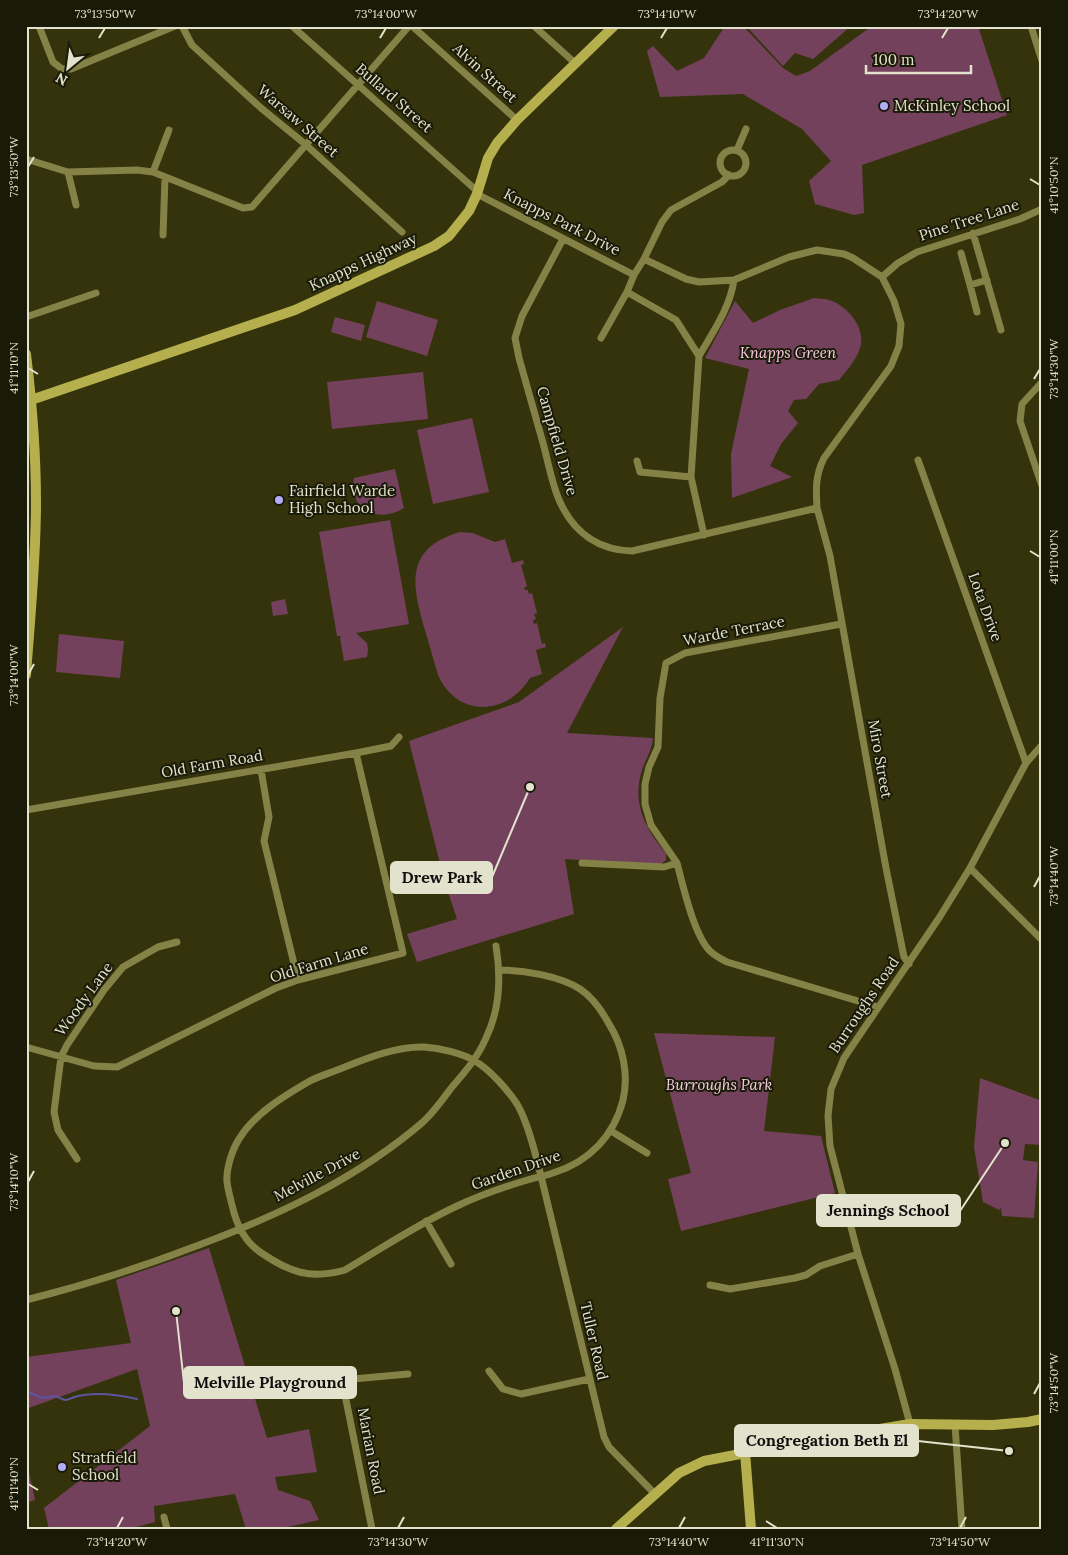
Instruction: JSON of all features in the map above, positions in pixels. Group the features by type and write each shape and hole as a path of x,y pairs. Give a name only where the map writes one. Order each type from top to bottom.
{"street":[{"path":"39,26 53,62 62,69 71,69 175,26"},
{"name":"Warsaw Street","path":"182,26 192,45 402,232"},
{"name":"Bullard Street","path":"292,26 477,192"},
{"path":"26,159 68,172 136,170 153,172 243,208 252,207 305,144 411,26"},
{"name":"Alvin Street","path":"411,26 517,120"},
{"path":"534,26 575,63"},
{"name":"Knapps Highway","path":"31,400 298,309 434,246 449,236 469,211 488,158 497,143 517,120 614,26"},
{"path":"1031,26 1042,61"},
{"path":"737,150 746,129"},
{"path":"153,172 169,130"},
{"path":"601,338 627,292 662,222 671,210 722,182 729,175 739,174 745,168 746,163 744,155 737,150 726,151 720,157 722,170 729,175"},
{"path":"68,172 76,205"},
{"path":"162,235 165,178"},
{"name":"Knapps Park Drive","path":"477,192 634,275"},
{"name":"Pine Tree Lane","path":"882,277 898,263 917,252 1020,219 1042,209"},
{"path":"973,233 1001,330"},
{"name":"Campfield Drive","path":"563,239 522,316 515,338 560,502 573,524 585,535 601,545 616,550 632,551 817,508"},
{"path":"644,259 686,279 699,282 734,280 788,257 817,250 844,254 854,258 882,277"},
{"path":"961,253 977,312"},
{"name":"Miro Street","path":"882,277 894,301 901,324 899,346 891,366 824,458 818,471 817,508 830,556 886,868 904,957 909,964"},
{"path":"704,535 691,477 699,356 723,315 732,295 734,280"},
{"path":"970,285 987,280"},
{"path":"627,292 676,320 699,356"},
{"path":"26,317 96,293"},
{"path":"26,354 31,400 36,502 26,675"},
{"path":"1042,382 1022,404 1020,422 1042,486"},
{"name":"Lota Drive","path":"918,460 1026,763"},
{"path":"637,461 640,472 691,477"},
{"path":"26,508 36,502"},
{"name":"Warde Terrace","path":"841,624 685,653 666,663 660,698 658,747 649,767 645,784 645,804 651,826 677,863 700,937 710,951 727,962 878,1008"},
{"name":"Old Farm Road","path":"26,810 356,753 391,746 400,737"},
{"name":"Burroughs Road","path":"910,1424 895,1369 858,1254 830,1146 828,1116 831,1089 844,1058 909,964 970,868 1026,763 1042,745"},
{"name":"Old Farm Lane","path":"26,1047 94,1066 117,1067 276,988 298,980 403,953 356,753"},
{"path":"261,770 269,817 264,841 298,980"},
{"path":"582,863 664,867 677,863"},
{"path":"970,868 1042,940"},
{"name":"Woody Lane","path":"77,1159 58,1130 54,1112 61,1057 104,990 123,967 158,947 176,942"},
{"name":"Melville Drive","path":"26,1300 86,1285 240,1230 311,1196 374,1160 424,1120 475,1060 487,1036 498,994 500,970 496,946"},
{"name":"Garden Drive","path":"240,1230 256,1250 280,1266 303,1274 322,1275 345,1270 426,1221 479,1196 570,1167 592,1154 611,1131 619,1115 625,1092 625,1067 619,1045 610,1025 597,1006 580,989 548,976 515,970 500,970"},
{"path":"240,1230 235,1219 227,1181 232,1154 245,1129 262,1114 310,1080 368,1058 423,1047 446,1050 475,1060"},
{"name":"Tuller Road","path":"475,1060 494,1076 518,1105 531,1139 600,1423 609,1448 654,1494"},
{"path":"611,1131 647,1153"},
{"path":"845,1206 897,1205 929,1211"},
{"path":"426,1221 451,1264"},
{"path":"710,1285 730,1290 796,1278 806,1275 820,1266 858,1254"},
{"path":"489,1371 503,1389 521,1394 589,1379"},
{"path":"265,1387 408,1374"},
{"name":"Marian Road","path":"342,1380 372,1529"},
{"path":"616,1529 679,1473 704,1460 910,1424 993,1425 1042,1419"},
{"path":"955,1425 962,1529"},
{"path":"745,1452 751,1529"},
{"path":"164,1518 167,1529"}],"green space":[{"name":"McKinley School","path":"725,26 743,26 783,68 796,76 810,71 872,26 978,26 1007,115 862,165 864,213 854,215 815,204 809,181 831,161 802,129 743,94 660,97 647,51 653,46 677,71 704,58"},
{"path":"746,26 851,26 813,59 795,53 783,66"},
{"name":"Knapps Green","path":"814,298 827,299 842,306 853,317 860,330 861,337 858,354 839,380 819,384 806,399 794,400 788,411 798,423 781,444 770,466 792,477 732,498 731,454 749,369 705,358 735,301 753,323 780,310"},
{"path":"377,301 438,320 427,356 366,337"},
{"path":"335,317 365,325 361,341 331,332"},
{"path":"423,372 428,419 332,429 327,382"},
{"path":"472,418 489,492 433,504 417,430"},
{"path":"395,469 404,508 384,515 367,511 360,506 353,489 354,478"},
{"path":"390,520 409,624 356,633 367,643 367,657 344,661 341,636 337,636 319,532"},
{"path":"460,532 473,533 495,542 505,539 512,563 523,560 524,564 521,565 527,586 524,588 528,590 529,594 532,593 537,613 534,614 536,619 533,620 534,624 537,623 542,644 545,643 546,647 536,650 542,674 530,678 520,691 509,700 496,705 483,707 469,705 457,699 446,689 438,675 420,611 415,581 421,557 430,547 442,539"},
{"path":"285,599 288,614 273,616 271,602"},
{"path":"623,627 567,733 653,738 640,779 639,803 651,834 666,853 666,860 656,865 565,859 574,914 417,962 407,934 457,919 445,883 409,741 519,702"},
{"path":"59,634 124,641 120,678 56,672"},
{"name":"Burroughs Park","path":"654,1033 775,1037 764,1131 821,1136 835,1193 681,1231 668,1179 691,1173"},
{"path":"980,1078 1042,1101 1042,1145 1025,1144 1023,1160 1038,1162 1034,1218 1002,1216 1001,1208 999,1210 983,1202 974,1147"},
{"path":"209,1248 267,1438 309,1429 317,1472 275,1477 278,1490 310,1501 319,1520 279,1529 246,1529 235,1494 154,1506 155,1522 129,1529 49,1529 44,1508 150,1426 137,1369 26,1409 26,1357 131,1343 116,1280"},
{"path":"26,1458 35,1500 26,1503"}],"waterway":[{"path":"26,1391 42,1398 55,1396 63,1400 93,1394 137,1399"}],"place":[{"name":"McKinley School","path":"884,106"},
{"name":"Fairfield Warde High School","path":"279,500"},
{"name":"Drew Park","path":"530,787"},
{"name":"Jennings School","path":"1005,1143"},
{"name":"Melville Playground","path":"176,1311"},
{"name":"Congregation Beth El","path":"1009,1451"},
{"name":"Stratfield School","path":"62,1467"}]}
